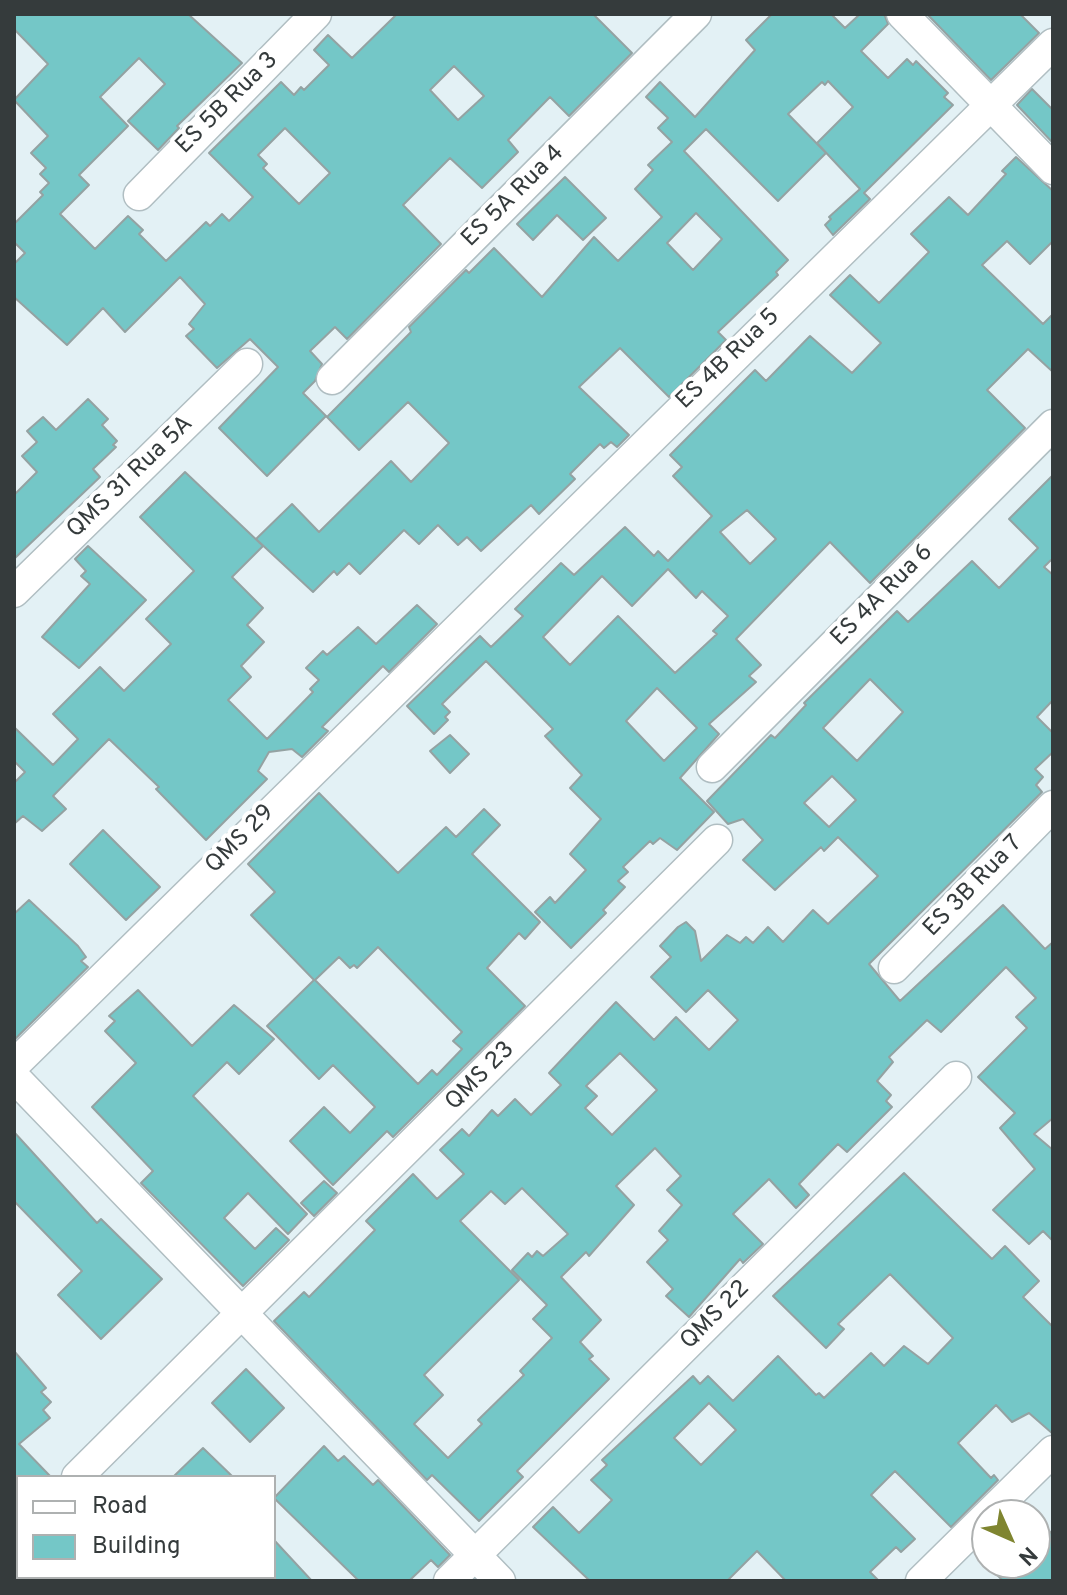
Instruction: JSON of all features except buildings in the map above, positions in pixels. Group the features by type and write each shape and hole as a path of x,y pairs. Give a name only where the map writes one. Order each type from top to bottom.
{"street":[{"name":"ES 5B Rua 3","path":"139,195 316,14"},
{"name":"ES 5A Rua 4","path":"332,379 696,14"},
{"path":"902,14 1053,169"},
{"name":"ES 4B Rua 5","path":"469,615 1053,44"},
{"name":"QMS 31 Rua 5A","path":"14,592 247,364"},
{"name":"ES 4A Rua 6","path":"712,767 1053,425"},
{"name":"QMS 29","path":"14,1065 469,615"},
{"name":"ES 3B Rua 7","path":"894,968 1053,806"},
{"name":"QMS 23","path":"79,1475 717,840"},
{"path":"14,1077 500,1581"},
{"name":"QMS 22","path":"449,1581 956,1077"},
{"path":"1004,1499 1053,1451"},
{"path":"921,1581 971,1531"}]}
